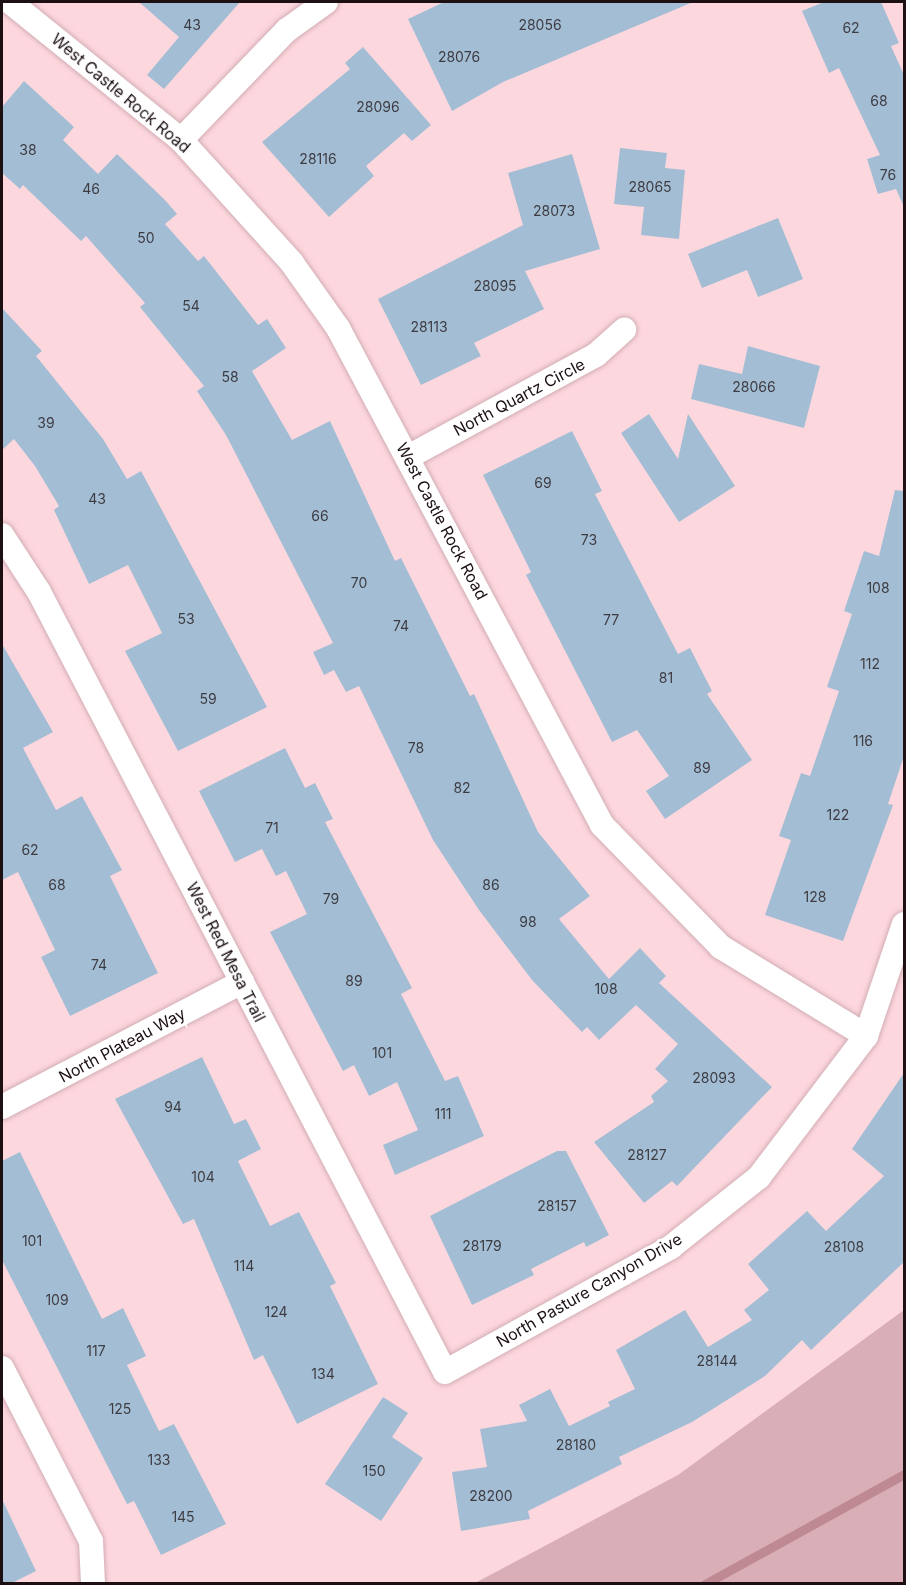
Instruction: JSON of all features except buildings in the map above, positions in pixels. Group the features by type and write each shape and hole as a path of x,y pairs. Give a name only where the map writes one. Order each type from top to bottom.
{"street":[{"name":"West Castle Rock Road","path":"10,2 181,140 292,263 338,328 602,825 722,947 866,1036"},
{"path":"181,140 288,30 326,2"},
{"name":"North Quartz Circle","path":"408,457 596,355 624,330"},
{"name":"West Red Mesa Trail","path":"2,535 39,592 445,1372"},
{"name":"North Pasture Canyon Drive","path":"445,1372 671,1247 759,1177 866,1036 904,924"},
{"name":"North Plateau Way","path":"2,1107 242,982"},
{"path":"2,1368 91,1541 94,1583"}],"shaded area":[{"path":"904,1310 904,1583 475,1583 678,1475"}],"waterway":[{"path":"705,1584 904,1474"}]}
